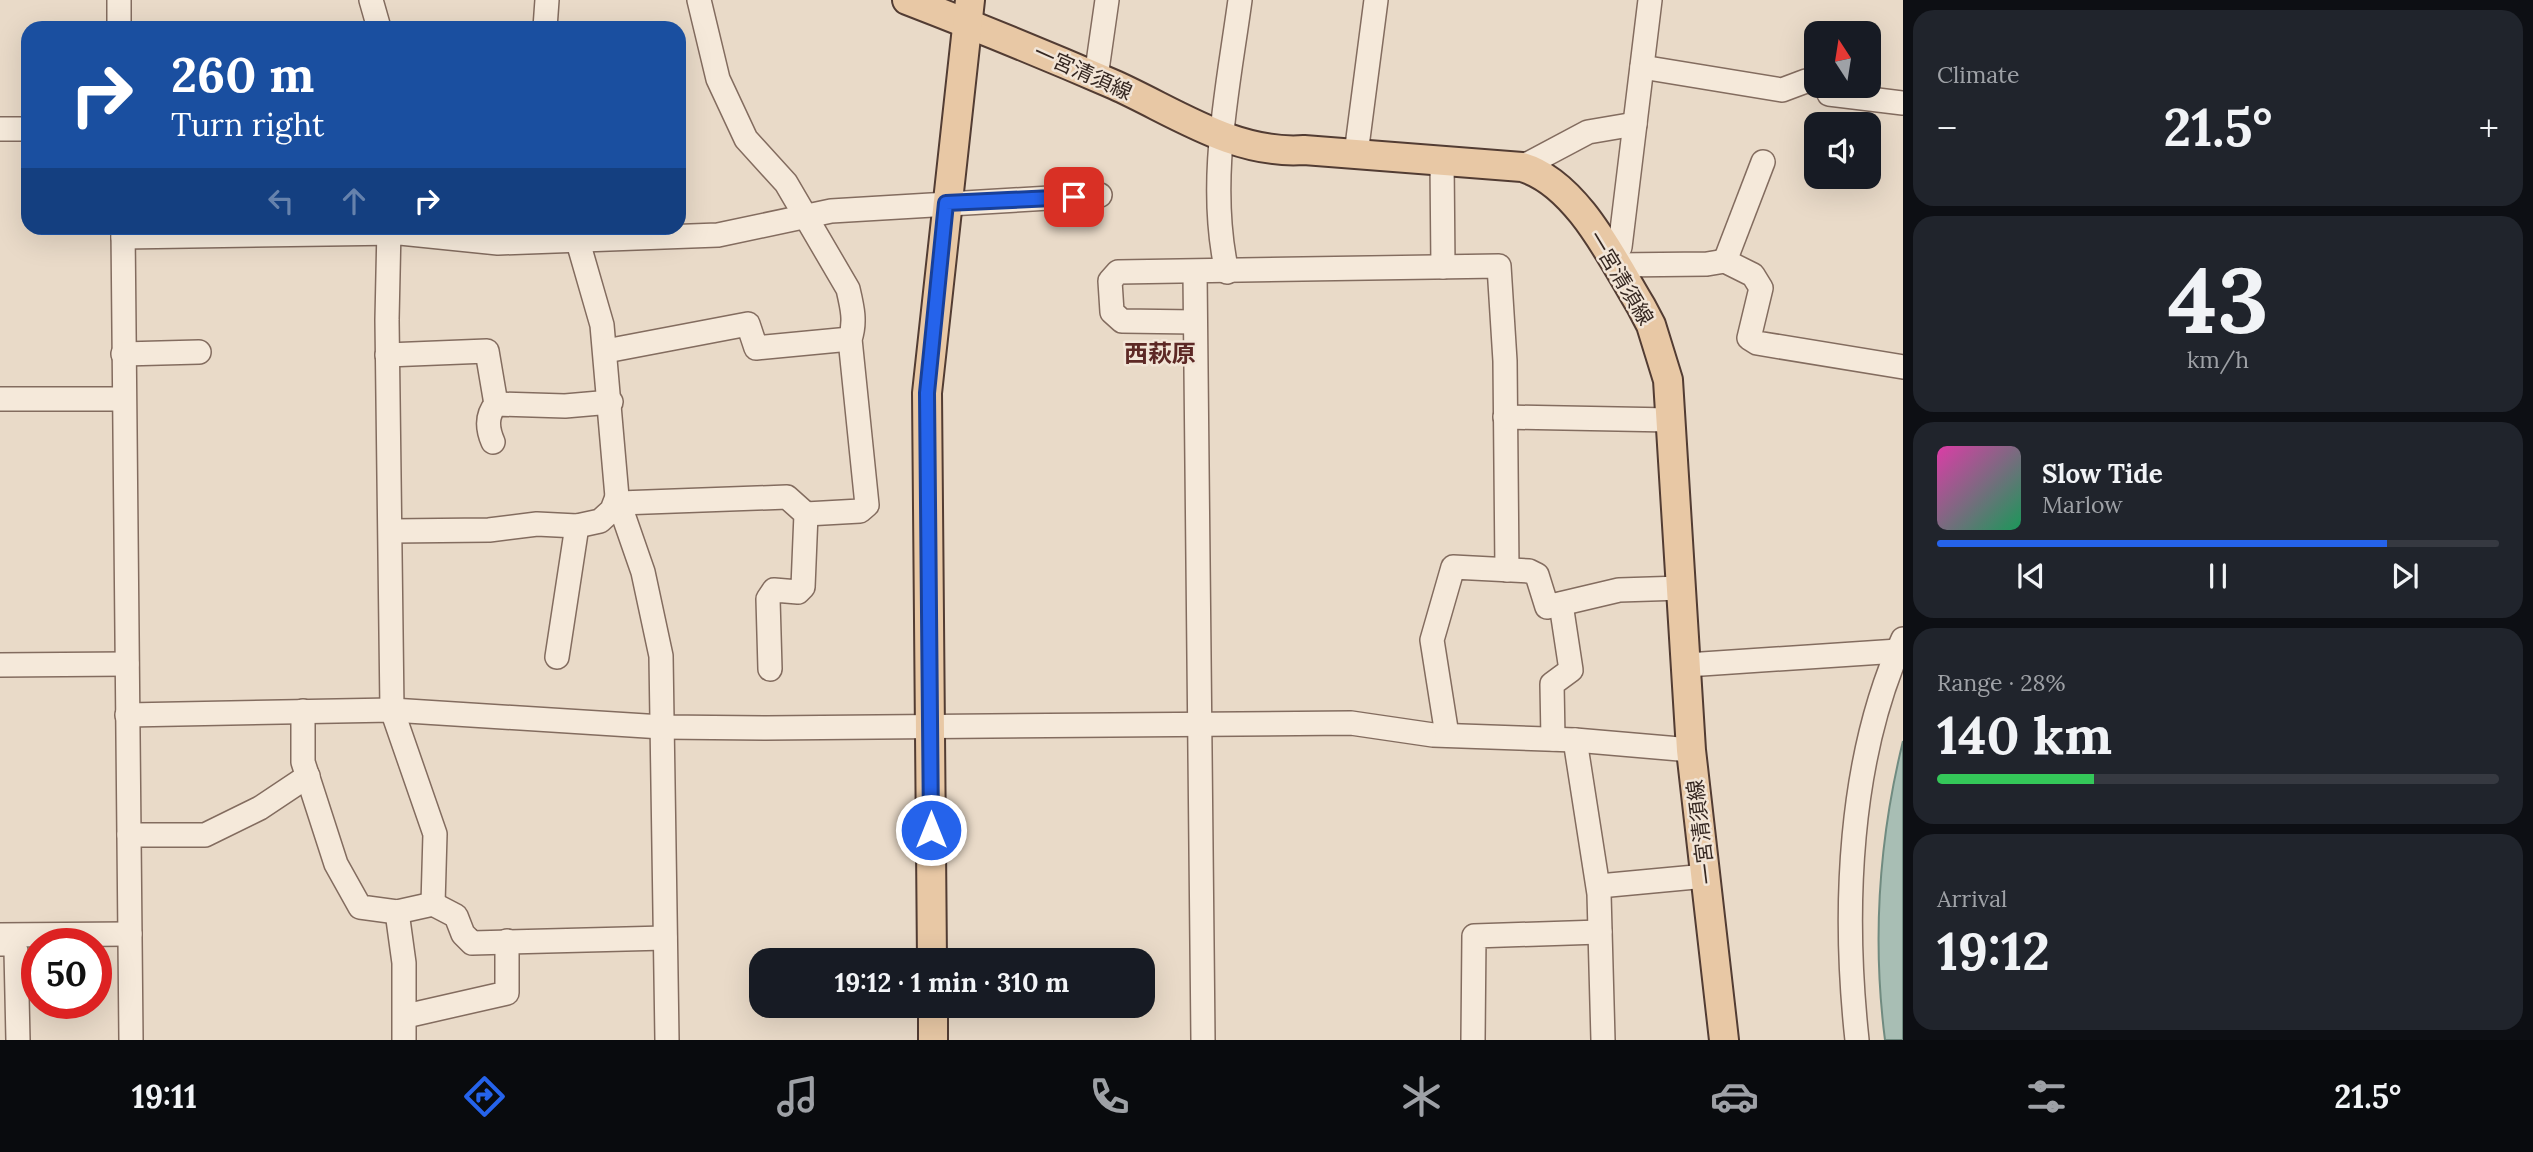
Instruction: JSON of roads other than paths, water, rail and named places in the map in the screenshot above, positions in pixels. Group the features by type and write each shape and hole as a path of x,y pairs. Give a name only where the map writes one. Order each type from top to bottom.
{"main road":[{"name":"一宮清須線","path":"907,0 969,12 1096,77 1222,135 1282,152 1356,154 1522,167 1538,171 1557,184 1613,260 1656,338 1668,380 1691,750 1724,1040"},
{"path":"932,948 927,393 969,12"},
{"path":"933,1018 933,1040"}],"street":[{"path":"119,0 119,21"},
{"path":"371,0 377,21"},
{"path":"546,21 547,0"},
{"path":"619,500 787,496 806,514 860,511 867,505 850,339 854,327 848,289 786,183 746,139 727,102 709,50 699,0"},
{"path":"1096,77 1107,0"},
{"path":"1227,272 1219,218 1222,135 1240,0"},
{"path":"1356,154 1376,0"},
{"path":"1650,0 1620,247 1613,260 1707,264 1726,261 1753,275 1761,288 1749,328 1749,338 1757,344 1903,367"},
{"path":"1642,67 1782,90 1804,81"},
{"path":"1881,91 1903,94"},
{"path":"1862,98 1903,103"},
{"path":"1522,167 1588,132 1635,124"},
{"path":"0,129 21,129"},
{"path":"1442,161 1443,267"},
{"path":"1726,261 1763,162"},
{"path":"686,234 718,234 804,215 946,203 1100,195"},
{"path":"123,235 131,1040"},
{"path":"389,235 387,355 392,531 392,710 410,768 432,817 435,834 433,904"},
{"path":"425,235 498,243 566,235"},
{"path":"575,235 602,326 619,500 631,528 656,621 661,656 667,1040"},
{"path":"1195,322 1122,321 1112,312 1110,281 1118,272 1195,273 1499,266 1507,570"},
{"path":"1195,273 1203,1040"},
{"path":"606,351 748,324 756,348 850,339"},
{"path":"387,355 486,351 496,404 489,413 488,425 493,442"},
{"path":"123,354 199,352"},
{"path":"0,398 124,399"},
{"path":"496,404 565,406 611,402"},
{"path":"1505,417 1671,420"},
{"path":"392,531 489,530 537,524 577,526 600,521 619,500"},
{"path":"770,669 768,599 774,590 797,592 803,587 806,514"},
{"path":"557,657 577,526"},
{"path":"1447,735 1432,640 1453,568 1507,570 1537,575 1547,607 1619,590 1682,588"},
{"path":"1561,604 1571,670 1552,684 1598,886 1603,1040"},
{"path":"1687,665 1900,645 1889,670 1864,768 1852,861 1851,985 1857,1040"},
{"path":"0,665 127,664"},
{"path":"127,715 392,710 662,726 1351,723 1447,735 1564,739 1691,750"},
{"path":"303,711 303,762 336,864 360,907 397,912 433,904 456,916 463,934 472,943 665,938"},
{"path":"129,835 205,835 260,808 308,776"},
{"path":"1598,886 1706,876"},
{"path":"397,912 404,962 404,1040"},
{"path":"1473,1040 1475,936 1600,932"},
{"path":"0,935 130,934"},
{"path":"406,1016 507,993 507,941"},
{"path":"0,944 12,944 16,951 9,1008 18,1040"}],"district":[{"name":"西萩原","path":"1160,353"}]}
